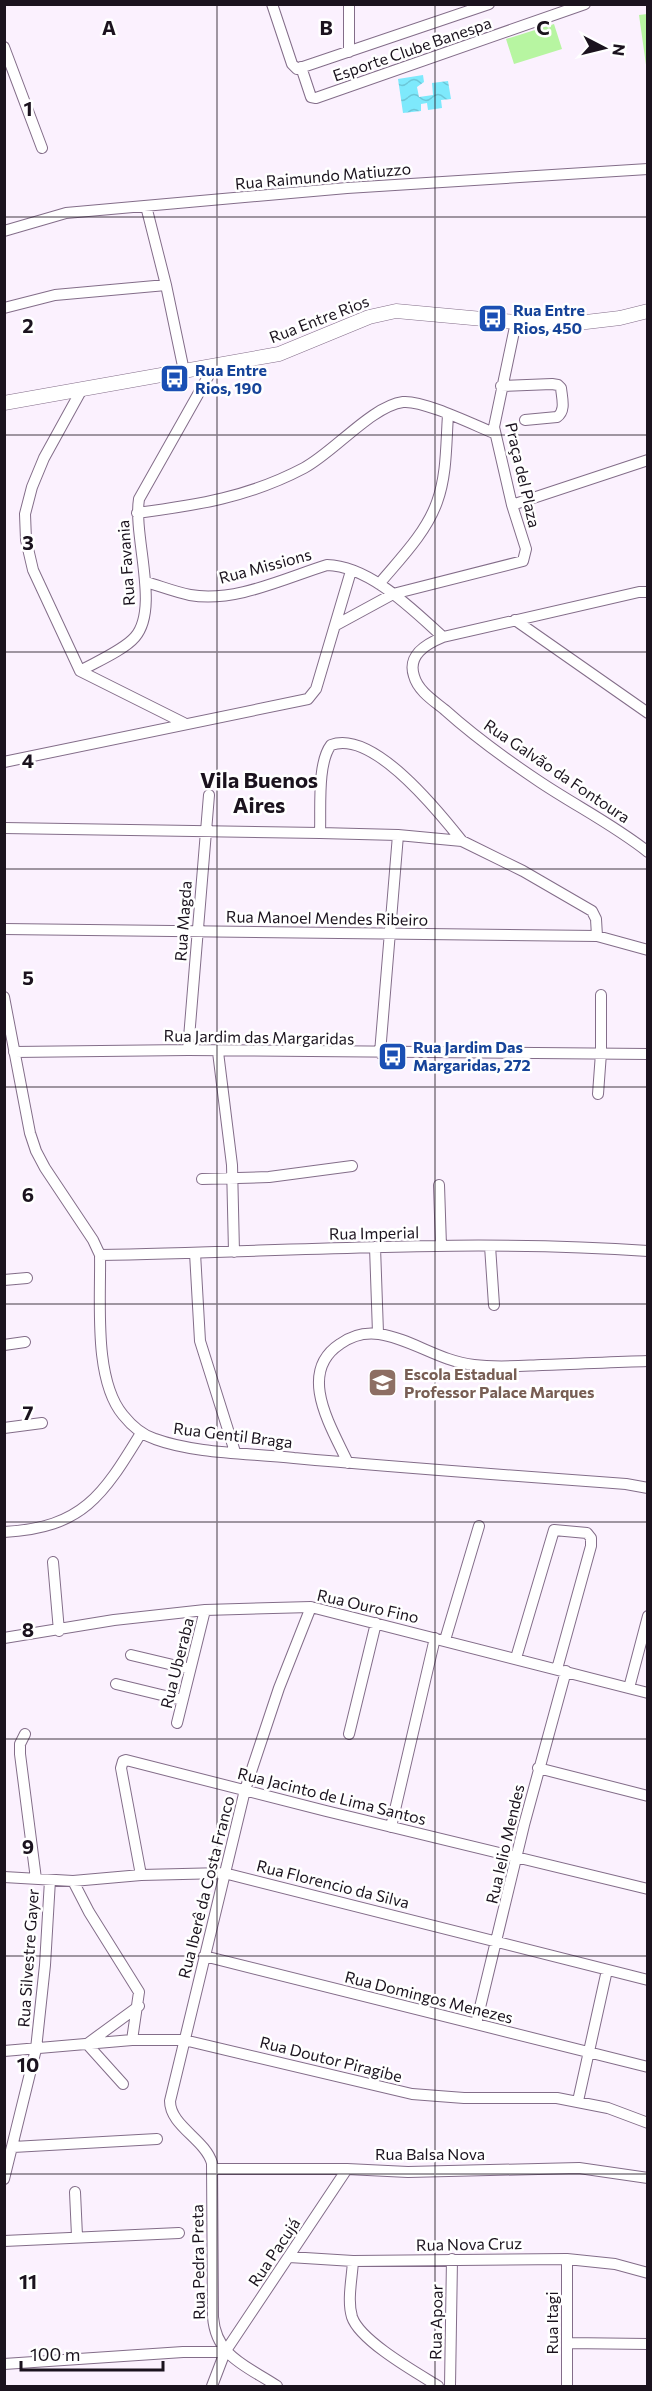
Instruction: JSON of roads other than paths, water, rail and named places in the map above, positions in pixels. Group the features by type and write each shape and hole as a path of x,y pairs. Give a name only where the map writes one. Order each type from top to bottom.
{"street":[{"path":"272,4 295,69 489,4"},
{"path":"349,4 349,52"},
{"name":"Esporte Clube Banespa","path":"301,67 311,97 316,99 585,4"},
{"path":"4,47 42,148"},
{"name":"Rua Raimundo Matiuzzo","path":"4,231 66,213 347,188 648,169"},
{"path":"146,206 184,371"},
{"path":"4,308 55,295 166,285"},
{"name":"Rua Entre Rios","path":"4,403 279,354 369,317 396,311 516,321 605,321 648,310"},
{"name":"Praça del Plaza","path":"393,594 520,563 526,553 494,433 494,420 516,321"},
{"name":"Rua Favania","path":"80,671 130,642 137,635 145,610 146,582 137,513 139,499 214,366"},
{"name":"Praça del Plaza","path":"501,386 552,384 561,388 562,410 560,415 525,420"},
{"path":"82,389 44,458 32,488 25,514 26,540 33,570 80,671 185,723"},
{"path":"137,513 218,501 265,487 306,467 375,415 401,403 420,404 494,433"},
{"path":"378,584 433,514 439,499 443,475 448,415"},
{"path":"512,505 648,460"},
{"name":"Rua Missions","path":"146,582 192,595 207,596 239,592 327,565 335,565 378,584 443,637"},
{"path":"4,762 308,699 316,688 351,571"},
{"path":"443,637 639,592 648,592"},
{"path":"336,625 393,594"},
{"path":"515,620 648,713"},
{"name":"Rua Galvão da Fontoura","path":"443,637 429,642 416,655 413,675 418,685 454,718 507,759 648,852"},
{"path":"320,833 326,752 332,745 346,742 367,750 409,779 462,840 523,871 592,911 596,919 597,936"},
{"name":"Rua Magda","path":"188,1050 209,795"},
{"path":"4,828 398,835 462,840"},
{"path":"380,1053 398,835"},
{"name":"Rua Manoel Mendes Ribeiro","path":"4,929 597,936 648,950"},
{"path":"598,1094 601,995"},
{"name":"Rua Gentil Braga","path":"4,998 30,1133 36,1150 93,1240 100,1255 102,1359 106,1382 114,1403 141,1433 165,1443 236,1452 348,1463 626,1484 648,1488"},
{"name":"Rua Jardim das Margaridas","path":"14,1053 188,1050 648,1054"},
{"path":"218,1052 233,1178 234,1252"},
{"path":"202,1179 293,1175 352,1166"},
{"path":"439,1185 441,1246"},
{"name":"Rua Imperial","path":"100,1255 441,1246 599,1248 648,1251"},
{"path":"490,1246 494,1305"},
{"path":"375,1247 378,1333"},
{"path":"195,1253 200,1341 236,1452"},
{"path":"4,1280 27,1278"},
{"path":"348,1463 322,1406 318,1391 324,1360 332,1349 348,1338 378,1333 412,1344 430,1353 471,1365 510,1367 648,1361"},
{"path":"4,1345 25,1342"},
{"path":"4,1428 42,1423"},
{"path":"4,1532 55,1523 85,1508 99,1494 141,1433"},
{"path":"391,1827 440,1639 479,1526"},
{"name":"Rua lelio Mendes","path":"476,2024 591,1546 591,1538 587,1533 554,1530 516,1658"},
{"path":"53,1562 59,1631"},
{"name":"Rua Ouro Fino","path":"4,1638 59,1631 114,1620 205,1610 311,1607 648,1693"},
{"name":"Rua Iberê da Costa Franco","path":"212,2169 210,2157 178,2121 171,2109 171,2101 245,1790 279,1688 311,1607"},
{"name":"Rua Uberaba","path":"177,1723 205,1610"},
{"path":"629,1688 647,1618"},
{"path":"349,1734 376,1623"},
{"path":"131,1655 190,1669"},
{"path":"116,1684 182,1700"},
{"name":"Rua Silvestre Gayer","path":"25,1734 20,1744 20,1754 36,1879"},
{"name":"Rua Jacinto de Lima Santos","path":"141,1875 121,1768 123,1761 129,1760 648,1890"},
{"path":"538,1768 648,1796"},
{"name":"Rua Florencio da Silva","path":"4,1877 73,1881 141,1875 224,1873 648,1980"},
{"name":"Rua Silvestre Gayer","path":"4,2179 36,2049 45,1965 50,1880"},
{"path":"73,1881 89,1912 137,1988 140,1996 134,2040"},
{"name":"Rua Domingos Menezes","path":"204,1956 648,2067"},
{"path":"578,2101 607,1971"},
{"path":"123,2084 87,2044 139,2006"},
{"name":"Rua Doutor Piragibe","path":"4,2051 134,2040 184,2040 412,2094 464,2098 532,2097 578,2101 608,2108 648,2123"},
{"path":"13,2147 157,2139"},
{"name":"Rua Balsa Nova","path":"212,2169 347,2169 408,2172 579,2168 648,2178"},
{"name":"Rua Pedra Preta","path":"212,2169 213,2317 216,2336 225,2352"},
{"name":"Rua Pacujá","path":"212,2386 225,2352 347,2169"},
{"path":"75,2192 77,2236"},
{"path":"4,2241 179,2233"},
{"name":"Rua Nova Cruz","path":"289,2257 353,2261 567,2259 615,2264 648,2273"},
{"name":"Rua Apoar","path":"450,2386 452,2259"},
{"name":"Rua Itagi","path":"567,2259 567,2386"},
{"path":"353,2261 351,2307 355,2323 365,2336 438,2386"},
{"path":"567,2343 648,2344"},
{"path":"4,2364 183,2352 225,2352 277,2386"}],"water":[{"path":"423,75 424,82 417,87 419,97 433,95 432,83 448,81 451,99 441,100 442,108 428,110 427,103 421,104 421,111 403,113 398,79"}],"place":[{"name":"Rua Entre Rios, 450","path":"492,319"},
{"name":"Rua Entre Rios, 190","path":"174,379"},
{"name":"Rua Jardim Das Margaridas, 272","path":"392,1056"},
{"name":"Escola Estadual Professor Palace Marques","path":"383,1383"}],"district":[{"name":"Vila Buenos Aires","path":"259,792"}]}
